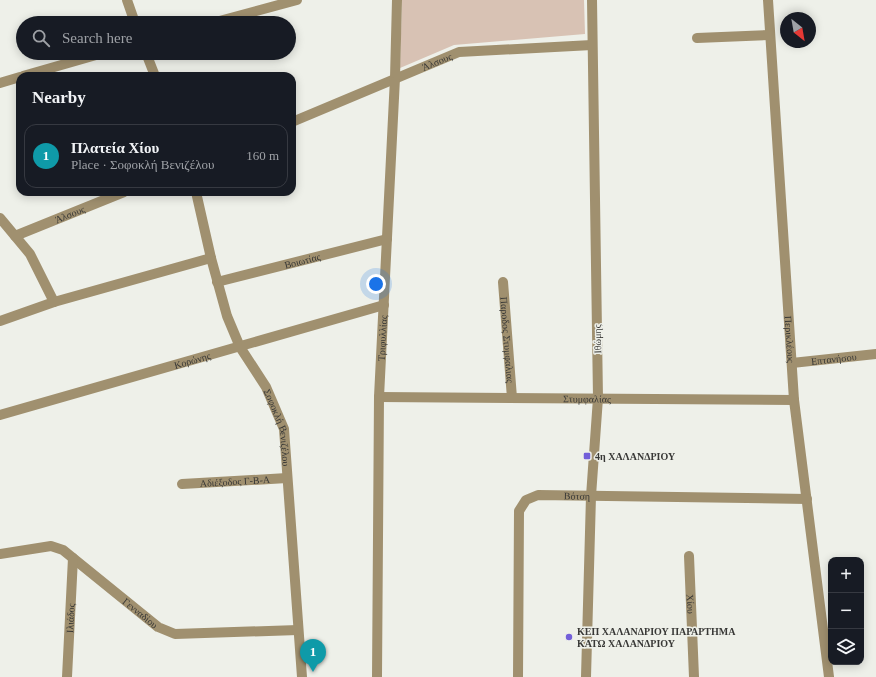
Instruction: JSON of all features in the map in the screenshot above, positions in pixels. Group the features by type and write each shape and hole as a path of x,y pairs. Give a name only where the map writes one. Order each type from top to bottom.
{"street":[{"path":"127,0 133,16"},
{"path":"238,16 297,0"},
{"name":"Τριφυλλίας","path":"377,677 379,397 395,78 396,0"},
{"name":"Ιθώμης","path":"586,677 591,496 598,398 592,0"},
{"name":"Περικλέους","path":"768,0 794,400 830,677"},
{"path":"697,38 770,35"},
{"name":"Άλσους","path":"296,120 459,52 592,45"},
{"path":"37,72 79,60"},
{"path":"149,60 153,72"},
{"path":"0,83 16,78"},
{"name":"Άλσους","path":"15,236 114,196"},
{"name":"Σοφοκλή Βενιζέλου","path":"197,196 217,282 227,316 240,347 266,387 284,429 302,677"},
{"path":"0,218 30,254 54,302"},
{"name":"Βοιωτίας","path":"217,282 387,239"},
{"path":"0,321 54,302 211,258"},
{"name":"Παροδος Στυμφαλιας","path":"503,282 512,398"},
{"name":"Κορώνης","path":"0,415 384,305"},
{"name":"Επτανήσου","path":"792,363 876,354"},
{"name":"Στυμφαλίας","path":"379,397 794,400"},
{"name":"Αδιέξοδος Γ-Β-Α","path":"182,484 288,478"},
{"name":"Βότση","path":"518,677 518,511 526,500 538,495 807,499"},
{"name":"Γενναδίου","path":"0,554 51,546 63,550 158,627 175,634 298,630"},
{"name":"Χίου","path":"689,556 694,677"},
{"name":"Ιλιάδος","path":"67,677 73,558"}],"shaded area":[{"path":"402,0 584,0 585,34 454,45 400,68"}],"place":[{"name":"4η ΧΑΛΑΝΔΡΙΟΥ","path":"587,456"},
{"name":"ΚΕΠ ΧΑΛΑΝΔΡΙΟΥ ΠΑΡΑΡΤΗΜΑ ΚΑΤΩ ΧΑΛΑΝΔΡΙΟΥ","path":"569,637"},
{"name":"Πλατεία Χίου","path":"313,672"}]}
